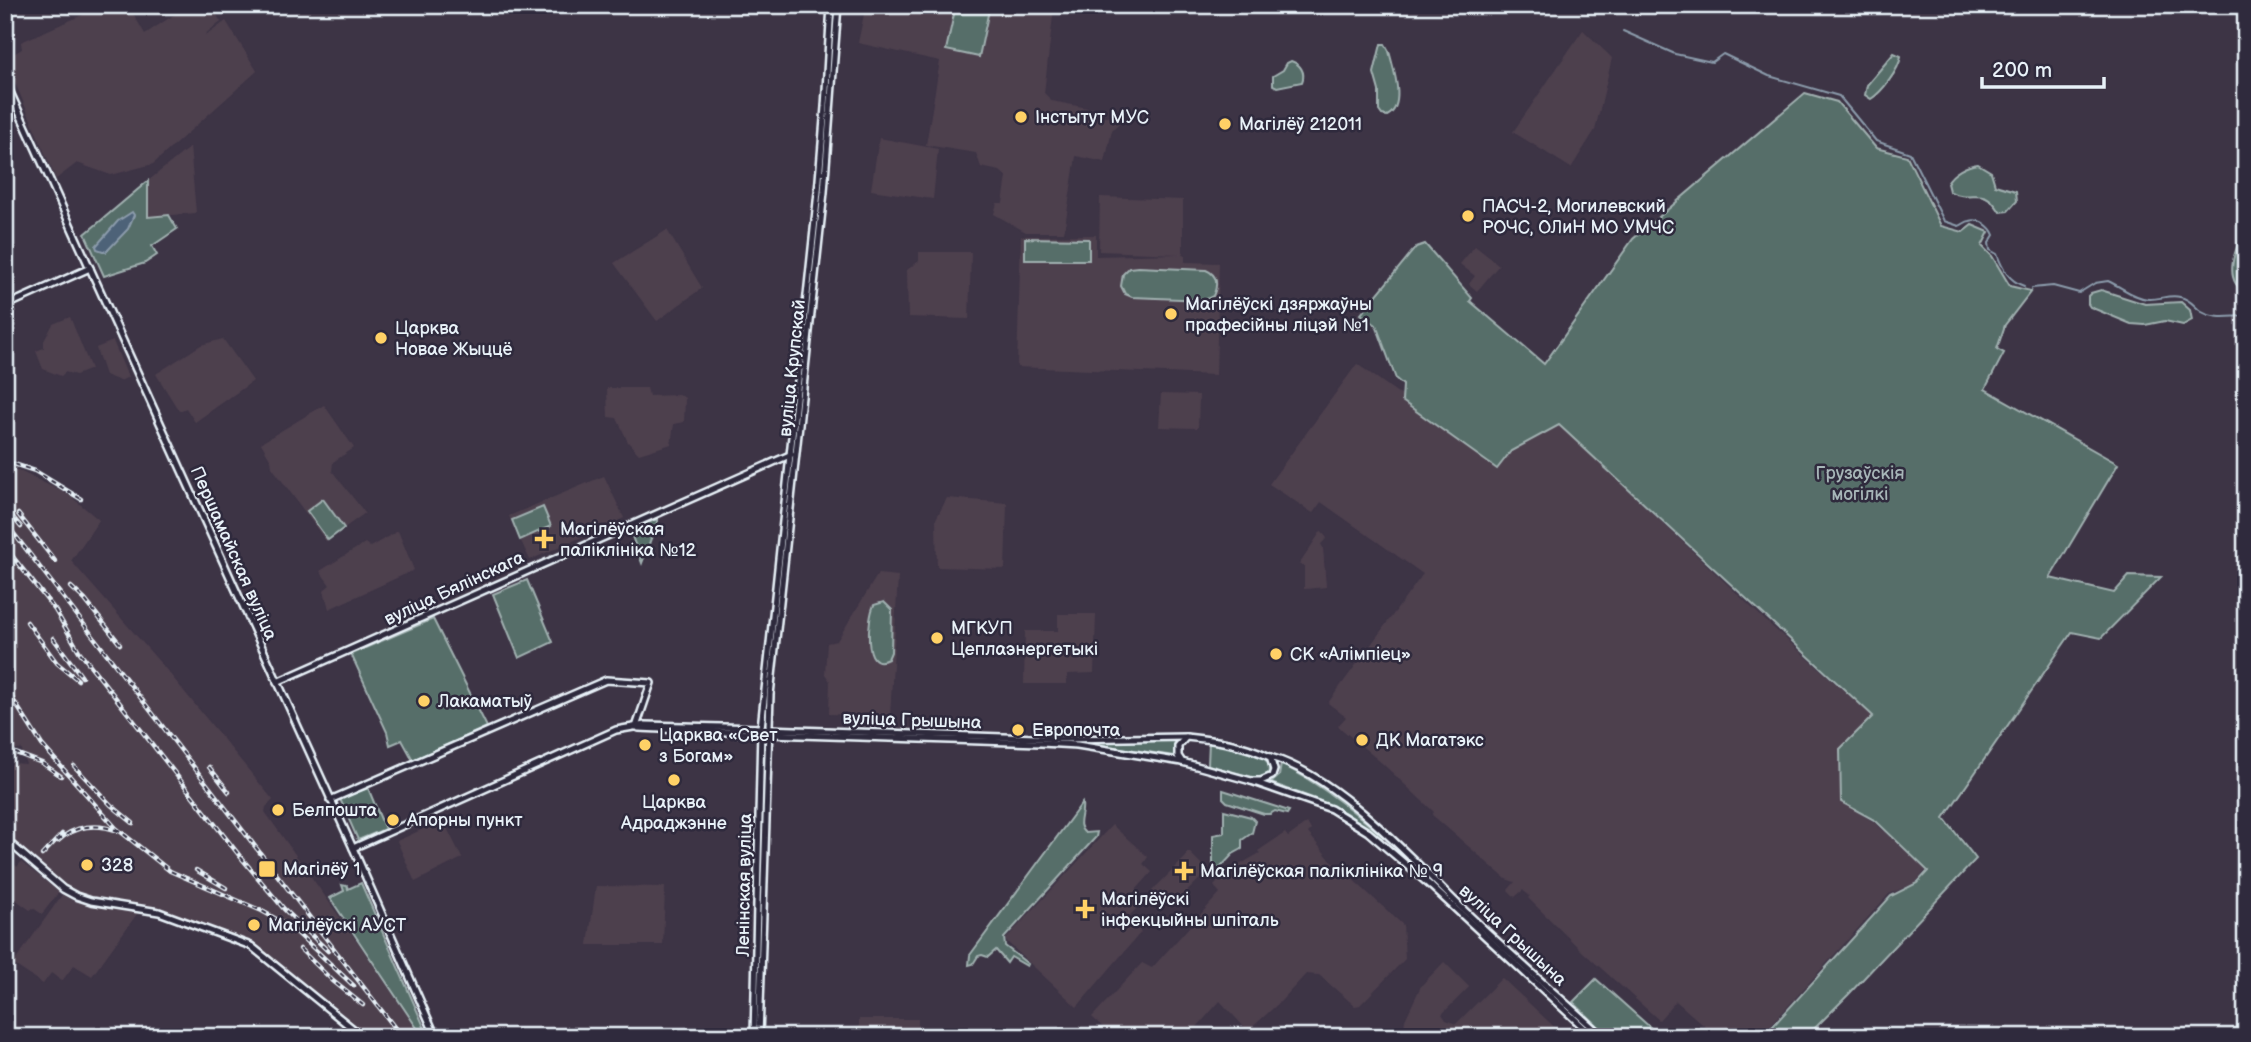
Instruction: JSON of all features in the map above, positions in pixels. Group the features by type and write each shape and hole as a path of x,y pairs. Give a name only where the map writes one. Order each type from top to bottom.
{"main road":[{"name":"вуліца Крупскай","path":"768,731 825,107 831,5"},
{"name":"вуліца Крупскай","path":"761,731 825,179 838,5"},
{"name":"Першамайская вуліца","path":"5,80 436,1037"},
{"path":"5,306 90,268"},
{"name":"вуліца Бялінскага","path":"277,682 793,454"},
{"path":"330,800 606,680 651,683 636,727"},
{"name":"вуліца Грышына","path":"353,848 617,730 636,727 646,730 1065,739 1186,737 1228,742 1282,760 1319,782 1363,814 1489,934 1603,1037"},
{"name":"Ленінская вуліца","path":"757,1037 761,731"},
{"name":"вуліца Грышына","path":"768,731 1077,745 1182,762 1251,781 1331,809 1368,832 1432,887 1594,1037"},
{"name":"Ленінская вуліца","path":"759,957 768,731"},
{"path":"1182,762 1178,757 1178,746 1186,737"},
{"path":"1251,781 1261,781 1272,776 1274,770 1270,757"},
{"path":"5,838 63,889 76,896 90,901 159,912 251,946 363,1037"}],"shaded area":[{"path":"105,5 128,5 145,34 189,5 211,5 221,22 205,34 226,21 257,71 153,164 111,175 77,163 56,179 5,59 22,49 21,42"},
{"name":"Інстытут МУС","path":"866,5 1054,7 1044,93 1052,101 1123,119 1112,130 1105,162 1076,156 1064,232 1026,232 994,214 997,203 1003,203 1007,177 1000,171 981,167 976,153 926,145 940,61 858,43"},
{"path":"1583,30 1612,58 1595,130 1571,168 1513,132"},
{"path":"879,138 938,149 933,199 871,190"},
{"path":"190,147 196,213 148,217 148,181"},
{"path":"1100,197 1183,200 1185,262 1219,263 1216,375 1017,367 1021,236 1096,235 1096,256 1180,254 1099,251"},
{"path":"667,230 702,288 657,321 614,263"},
{"path":"1475,246 1499,265 1477,291 1469,284 1475,276 1460,264"},
{"path":"919,252 971,252 969,319 908,317 907,270 919,261"},
{"path":"70,317 91,369 76,375 65,372 61,376 43,369 36,351 44,348 44,341 53,324"},
{"path":"223,339 253,381 195,422 186,408 179,411 156,374 201,345"},
{"path":"113,341 128,377 120,381 105,375 96,348"},
{"path":"1357,364 1402,396 1402,401 1497,469 1511,451 1559,425 1766,621 1873,717 1840,749 1841,801 1875,823 1926,870 1915,883 1889,894 1760,1037 1717,1037 1676,1001 1659,1020 1583,952 1523,890 1515,897 1508,890 1515,882 1506,879 1432,815 1434,812 1338,726 1346,717 1328,703 1423,574 1321,502 1313,513 1269,484"},
{"path":"607,388 647,388 649,396 680,395 685,398 684,422 674,424 671,444 639,454 628,442 617,418 608,417"},
{"path":"1161,394 1199,395 1198,428 1159,427"},
{"path":"324,405 354,448 333,462 332,471 365,513 326,541 272,467 261,443"},
{"path":"5,464 69,495 99,520 71,561 169,673 273,800 265,812 422,1037 365,1037 250,946 170,911 108,907 139,911 92,976 74,965 62,981 51,973 43,984 13,964 62,895 74,901 97,905 67,894 5,840 5,771 13,763 26,764 21,748 20,750 5,746"},
{"path":"604,476 624,518 530,560 509,516"},
{"path":"947,498 1007,503 1005,569 937,567 936,519"},
{"path":"398,531 414,570 329,609 324,590 330,585 320,571 365,543 370,547"},
{"path":"1321,531 1327,538 1321,544 1326,587 1304,589 1304,565 1299,565"},
{"path":"878,574 898,576 890,716 829,714 830,681 825,674 827,643 837,641"},
{"path":"1058,614 1096,614 1094,673 1067,674 1067,684 1024,684 1025,631 1058,631"},
{"path":"443,820 462,858 415,882 397,841"},
{"path":"1307,823 1311,830 1308,833 1328,857 1403,925 1405,959 1360,1005 1355,1006 1319,975 1306,974 1248,1031 1220,1001 1188,1037 1114,1037 1092,1017 1142,963 1152,968 1220,893 1214,886 1227,872 1260,853 1258,851 1285,833 1288,837"},
{"name":"Магілёўскі інфекцыйны шпіталь","path":"1112,825 1148,857 1143,864 1152,872 1135,891 1145,900 1127,918 1141,932 1077,1007 1005,940"},
{"path":"1186,853 1190,853 1208,871 1170,908 1152,891 1186,857"},
{"path":"21,862 59,892 42,914 33,908 30,910 15,899 13,902 5,897 5,876"},
{"path":"596,886 665,887 663,945 588,945"},
{"path":"1444,962 1469,987 1442,1014 1446,1020 1456,1024 1502,978 1565,1037 1403,1037 1405,1020 1421,986"},
{"path":"859,1019 918,1019 918,1037 859,1037"}],"green space":[{"path":"956,5 990,5 979,57 946,50"},
{"path":"1381,44 1385,44 1389,51 1397,86 1396,104 1387,116 1379,111 1379,91 1374,73"},
{"path":"1894,53 1901,56 1894,74 1871,99 1865,95 1867,85"},
{"path":"1291,61 1301,69 1302,82 1277,87 1273,85 1273,76"},
{"name":"Грузаўскія могілкі","path":"1805,93 1837,102 1876,148 1907,156 1941,226 1963,232 1972,225 1989,232 1982,246 1992,256 2010,286 2031,291 2005,325 1997,349 2004,353 1985,389 2118,464 2050,578 2114,593 2129,576 2161,577 2101,638 2072,632 1944,818 1976,859 1806,1037 1763,1037 1891,896 1917,883 1928,871 1876,821 1841,802 1840,749 1873,716 1559,425 1511,451 1497,469 1402,401 1403,385 1396,379 1376,325 1361,314 1416,247 1425,244 1472,298 1470,301 1544,364 1633,239"},
{"path":"1978,164 1991,172 1995,185 2016,191 2017,201 2008,211 2000,212 1988,198 1964,196 1949,191 1947,183 1952,176"},
{"path":"148,181 148,217 169,215 177,229 152,246 157,255 145,263 104,276 85,234"},
{"path":"2246,226 2246,292 2238,286 2232,271 2235,252"},
{"path":"1025,238 1089,239 1089,260 1025,260"},
{"path":"1129,268 1206,270 1215,278 1215,292 1205,300 1132,297 1125,294 1121,286 1123,274"},
{"path":"2101,290 2145,304 2181,302 2190,310 2192,320 2183,325 2165,321 2145,325 2131,324 2090,307 2088,296"},
{"path":"323,499 344,528 328,540 307,511"},
{"path":"543,507 551,526 520,540 512,520"},
{"path":"657,519 657,522 642,563 630,531"},
{"path":"527,580 553,642 519,658 493,594"},
{"path":"884,602 892,610 891,652 888,659 880,661 874,658 871,651 869,631 874,605"},
{"name":"Лакаматыў","path":"433,619 487,727 413,760 402,740 390,745 387,732 351,654"},
{"path":"1177,739 1174,756 1081,742"},
{"path":"1209,741 1262,757 1268,765 1268,775 1256,778 1208,765"},
{"path":"1281,764 1334,797 1371,826 1382,839 1346,813 1271,783 1279,776"},
{"path":"368,788 385,829 358,840 340,799"},
{"path":"1223,790 1289,811 1287,814 1275,811 1264,814 1227,802 1223,798"},
{"path":"1082,803 1082,830 1085,833 1097,832 1096,837 1004,938 1005,946 1028,964 1027,966 1011,957 1007,963 996,950 988,957 978,956 973,964 969,965 970,955"},
{"path":"1224,810 1251,817 1255,821 1252,833 1242,840 1242,849 1233,854 1218,870 1213,865 1213,835 1224,833"},
{"path":"361,883 426,1031 421,1034 330,898 344,891 342,885 348,889"},
{"path":"1596,979 1661,1037 1610,1037 1573,1002"}],"water":[{"path":"132,212 134,215 128,229 106,252 97,249 96,246 118,221"}],"waterway":[{"path":"1623,31 1675,54 1712,62 1723,54 1769,76 1839,96 1876,141 1910,153 1944,221 1959,226 1974,220 1988,226 1994,235 1989,243 1990,250 1997,254 2010,277 2024,286"},
{"path":"2032,288 2053,286 2079,293 2095,283 2108,281 2142,298 2176,296 2190,301 2202,312 2213,316 2246,316"}],"railway":[{"path":"5,461 35,471 81,499"},
{"path":"5,508 21,527"},
{"path":"18,514 55,561"},
{"path":"5,522 402,1037"},
{"path":"5,547 55,610 79,651 239,855 284,909 328,951"},
{"path":"71,587 85,600 120,644"},
{"path":"27,622 57,663 78,680"},
{"path":"53,638 82,677"},
{"path":"5,687 42,745 116,828 170,871 262,911 292,928 354,986"},
{"path":"5,749 42,763 61,776"},
{"path":"74,766 111,805 133,823"},
{"path":"209,767 229,792"},
{"path":"58,841 86,827 118,831"},
{"path":"42,855 62,834"},
{"path":"196,870 226,888"},
{"path":"300,949 363,1005"}],"place":[{"name":"Інстытут МУС","path":"1021,117"},
{"name":"Магілёў 212011","path":"1225,124"},
{"name":"ПАСЧ-2, Могилевский РОЧС, ОЛиН МО УМЧС","path":"1468,216"},
{"name":"Магілёўскі дзяржаўны прафесійны ліцэй №1","path":"1171,314"},
{"name":"Царква Новае Жыццё","path":"381,338"},
{"name":"Магілёўская паліклініка №12","path":"544,539"},
{"name":"МГКУП Цеплаэнергетыкі","path":"937,638"},
{"name":"СК «Алімпіец»","path":"1276,654"},
{"name":"Лакаматыў","path":"424,701"},
{"name":"Европочта","path":"1018,730"},
{"name":"ДК Магатэкс","path":"1362,740"},
{"name":"Царква «Свет з Богам»","path":"645,745"},
{"name":"Царква Адраджэнне","path":"674,780"},
{"name":"Белпошта","path":"278,810"},
{"name":"Апорны пункт","path":"393,820"},
{"name":"328","path":"87,865"},
{"name":"Магілёў 1","path":"267,869"},
{"name":"Магілёўская паліклініка № 9","path":"1184,871"},
{"name":"Магілёўскі інфекцыйны шпіталь","path":"1085,909"},
{"name":"Магілёўскі АУСТ","path":"254,925"}]}
